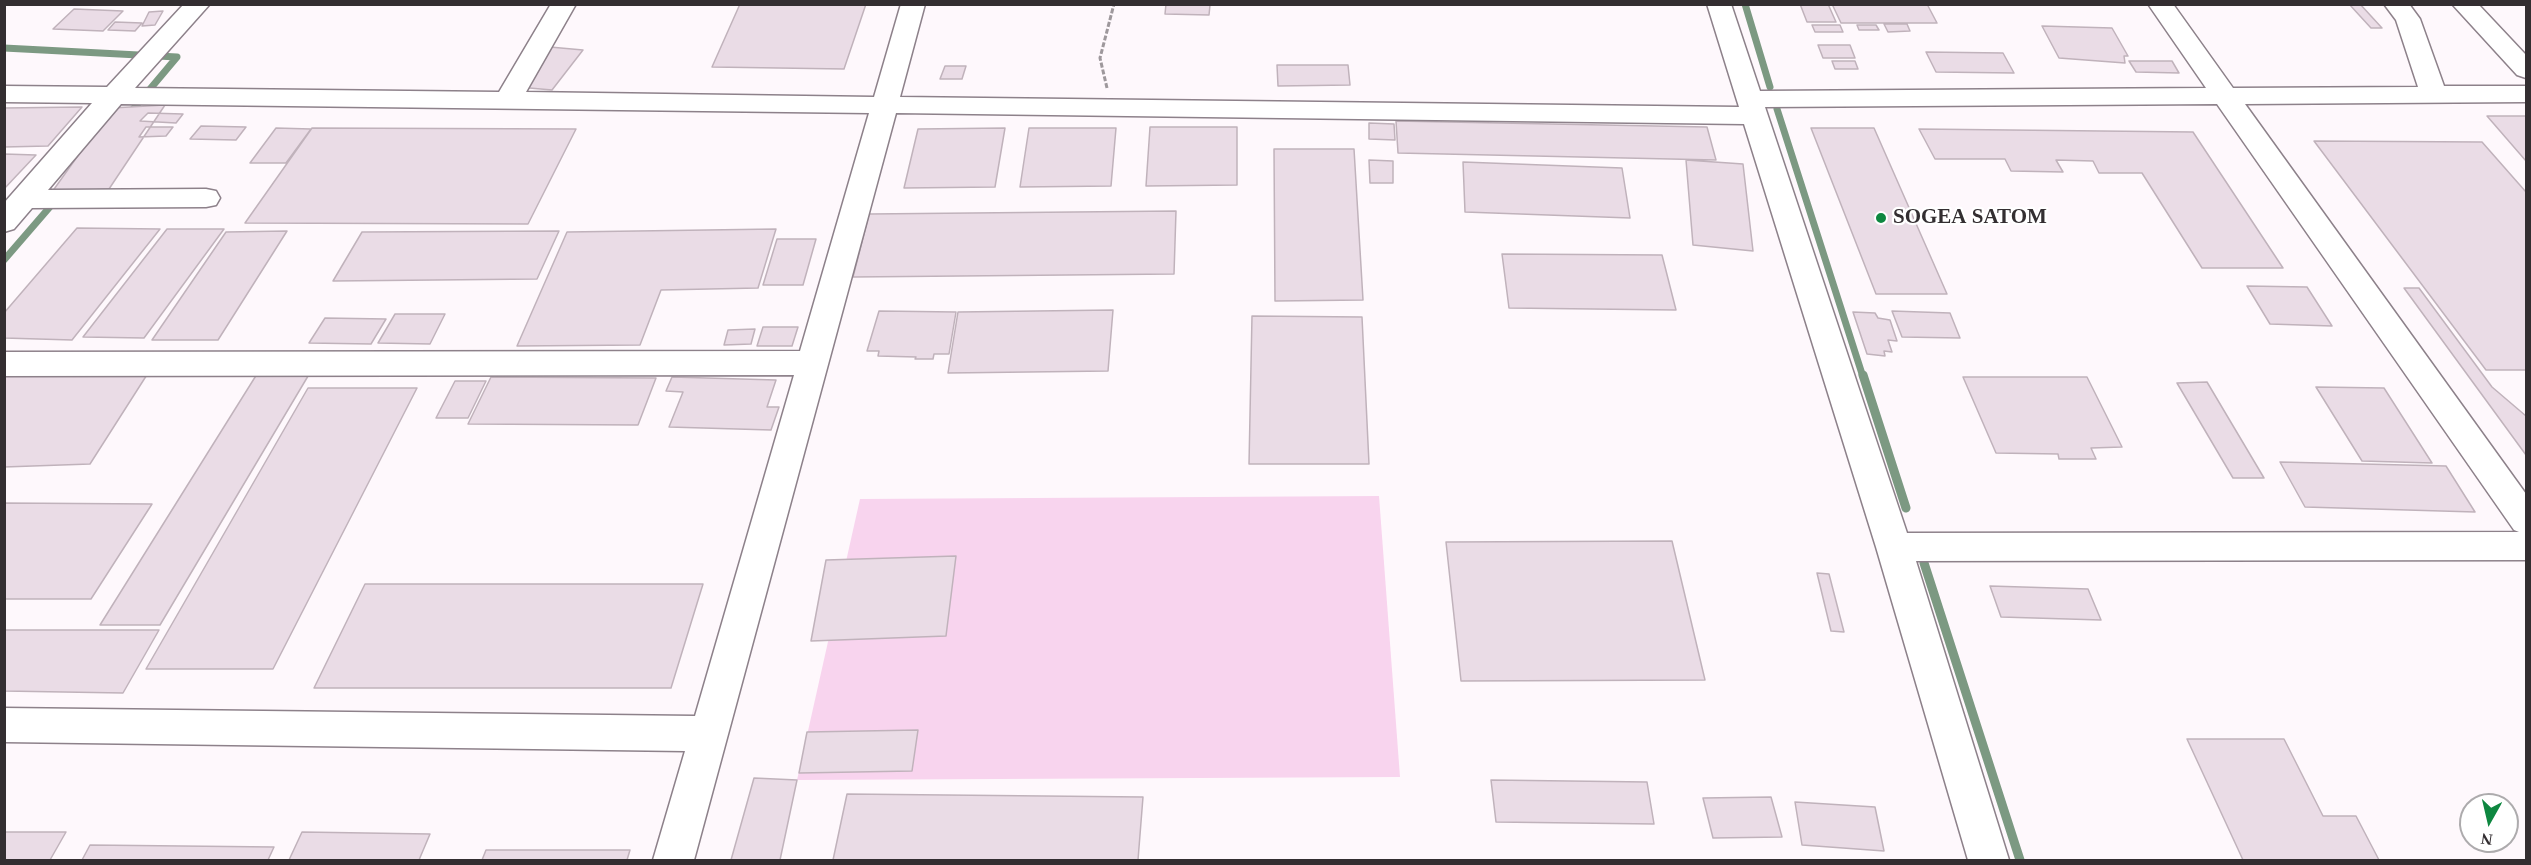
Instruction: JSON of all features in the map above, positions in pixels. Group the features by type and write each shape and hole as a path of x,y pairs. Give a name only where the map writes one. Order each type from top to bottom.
{"street":[{"path":"4,222 32,199 121,88 198,4"},
{"path":"508,100 564,4"},
{"path":"674,861 913,4"},
{"path":"1719,4 1894,547 1988,861"},
{"path":"2160,4 2526,520"},
{"path":"2396,4 2408,19 2434,95"},
{"path":"2464,4 2526,70"},
{"path":"4,94 121,88 508,100 1112,108 1754,107 2225,96 2526,94"},
{"path":"32,199 206,198"},
{"path":"4,364 812,363"},
{"path":"1894,547 2526,546"},
{"path":"4,725 709,734"}],"path":[{"path":"1112,108 1100,58 1114,4"}],"shaded area":[{"path":"1379,496 1400,777 797,780 860,499"}],"building":[{"path":"740,4 866,4 844,69 712,67"},
{"path":"1166,4 1210,5 1209,15 1165,14"},
{"path":"1800,4 1828,4 1836,22 1807,22"},
{"path":"1832,4 1927,4 1937,23 1841,23"},
{"path":"2349,4 2360,4 2382,28 2371,28"},
{"path":"74,9 123,11 103,31 53,29"},
{"path":"163,11 155,25 142,26 149,12"},
{"path":"115,22 142,23 135,31 108,30"},
{"path":"1884,24 1907,24 1910,31 1888,32"},
{"path":"1812,25 1840,25 1843,32 1815,32"},
{"path":"1857,25 1876,25 1879,30 1859,30"},
{"path":"2042,26 2112,28 2128,56 2124,56 2125,63 2059,58"},
{"path":"1818,45 1850,45 1855,58 1823,58"},
{"path":"550,47 583,50 552,90 518,87"},
{"path":"1926,52 2003,53 2014,73 1936,72"},
{"path":"1832,61 1855,61 1858,69 1835,69"},
{"path":"2129,61 2172,61 2179,73 2136,72"},
{"path":"1277,65 1348,65 1350,85 1278,86"},
{"path":"945,66 966,66 962,79 940,79"},
{"path":"165,105 109,189 52,192 112,108"},
{"path":"82,107 48,146 4,147 4,108"},
{"path":"148,113 183,114 176,123 140,121"},
{"path":"2487,116 2526,116 2526,161"},
{"path":"1396,121 1707,127 1716,160 1398,153"},
{"path":"1369,123 1394,124 1395,140 1369,139"},
{"path":"201,126 246,127 236,140 190,139"},
{"path":"146,127 173,127 166,136 139,137"},
{"path":"1150,127 1237,127 1237,185 1146,186"},
{"path":"276,128 311,129 286,163 250,163"},
{"path":"312,128 576,129 528,224 245,223"},
{"path":"1005,128 995,187 904,188 918,129"},
{"path":"1029,128 1116,128 1111,186 1020,187"},
{"path":"1811,128 1874,128 1947,294 1876,294"},
{"path":"1919,129 2193,132 2283,268 2202,268 2142,173 2099,173 2093,161 2056,160 2063,172 2011,171 2005,159 1935,159"},
{"path":"2314,141 2482,142 2526,192 2526,370 2486,370"},
{"path":"1274,149 1354,149 1363,300 1275,301"},
{"path":"4,154 36,155 4,189"},
{"path":"1369,160 1393,161 1393,183 1370,183"},
{"path":"1686,160 1743,164 1753,251 1693,245"},
{"path":"1463,162 1622,168 1630,218 1465,212"},
{"path":"1176,211 1174,274 853,277 869,214"},
{"path":"77,228 160,229 72,340 4,338 4,313"},
{"path":"167,229 224,229 144,338 83,337"},
{"path":"776,229 758,288 661,290 640,345 517,346 567,232"},
{"path":"287,231 218,340 152,340 226,232"},
{"path":"559,231 537,279 333,281 362,232"},
{"path":"777,239 816,239 803,285 763,285"},
{"path":"1502,254 1662,255 1676,310 1509,308"},
{"path":"2247,286 2307,287 2332,326 2270,324"},
{"path":"2404,288 2419,288 2492,387 2526,416 2526,455"},
{"path":"1113,310 1108,371 948,373 958,312"},
{"path":"879,311 956,312 949,354 934,354 933,359 915,359 916,357 878,356 879,351 867,351"},
{"path":"1892,311 1950,313 1960,338 1902,337"},
{"path":"1853,312 1875,313 1878,318 1890,320 1897,341 1888,340 1892,352 1884,351 1885,356 1867,354"},
{"path":"395,314 445,314 430,344 378,343"},
{"path":"1252,316 1362,317 1369,464 1249,464"},
{"path":"325,318 386,319 371,344 309,343"},
{"path":"763,327 798,327 792,346 757,346"},
{"path":"755,329 751,344 724,345 728,330"},
{"path":"262,366 314,366 160,625 100,625"},
{"path":"150,370 90,464 4,467 4,374"},
{"path":"491,377 656,378 638,425 468,424"},
{"path":"672,377 776,380 767,407 779,407 771,430 669,427 683,392 666,391"},
{"path":"1963,377 2087,377 2122,447 2091,448 2096,459 2059,459 2058,454 1996,453"},
{"path":"455,381 486,381 468,418 436,418"},
{"path":"2207,382 2264,478 2233,478 2177,383"},
{"path":"2316,387 2384,388 2432,463 2362,461"},
{"path":"308,388 417,388 273,669 146,669"},
{"path":"2280,462 2446,466 2475,512 2305,507"},
{"path":"4,503 152,504 91,599 4,599"},
{"path":"1672,541 1705,680 1461,681 1446,542"},
{"path":"956,556 946,636 811,641 826,560"},
{"path":"1817,573 1829,574 1844,632 1831,631"},
{"path":"365,584 703,584 671,688 314,688"},
{"path":"1990,586 2088,589 2101,620 2001,617"},
{"path":"4,630 159,630 123,693 4,691"},
{"path":"918,730 912,771 799,773 807,732"},
{"path":"2187,739 2284,739 2323,816 2356,816 2379,860 2243,860"},
{"path":"754,778 797,780 780,860 731,860"},
{"path":"1491,780 1647,782 1654,824 1496,822"},
{"path":"847,794 1143,797 1138,860 833,860"},
{"path":"1771,797 1782,837 1713,838 1703,798"},
{"path":"1795,802 1875,807 1884,851 1802,845"},
{"path":"4,832 66,832 50,860 4,860"},
{"path":"302,832 430,834 419,860 289,860"},
{"path":"90,845 274,847 268,860 82,860"},
{"path":"486,850 630,850 627,860 482,860"}],"waterway":[{"path":"1745,4 1770,87"},
{"path":"4,48 177,57 129,114"},
{"path":"1777,109 1863,377"},
{"path":"4,260 55,201"},
{"path":"1863,375 1906,508"},
{"path":"1924,563 2020,860"}],"place":[{"name":"SOGEA SATOM","path":"1881,218"}]}
